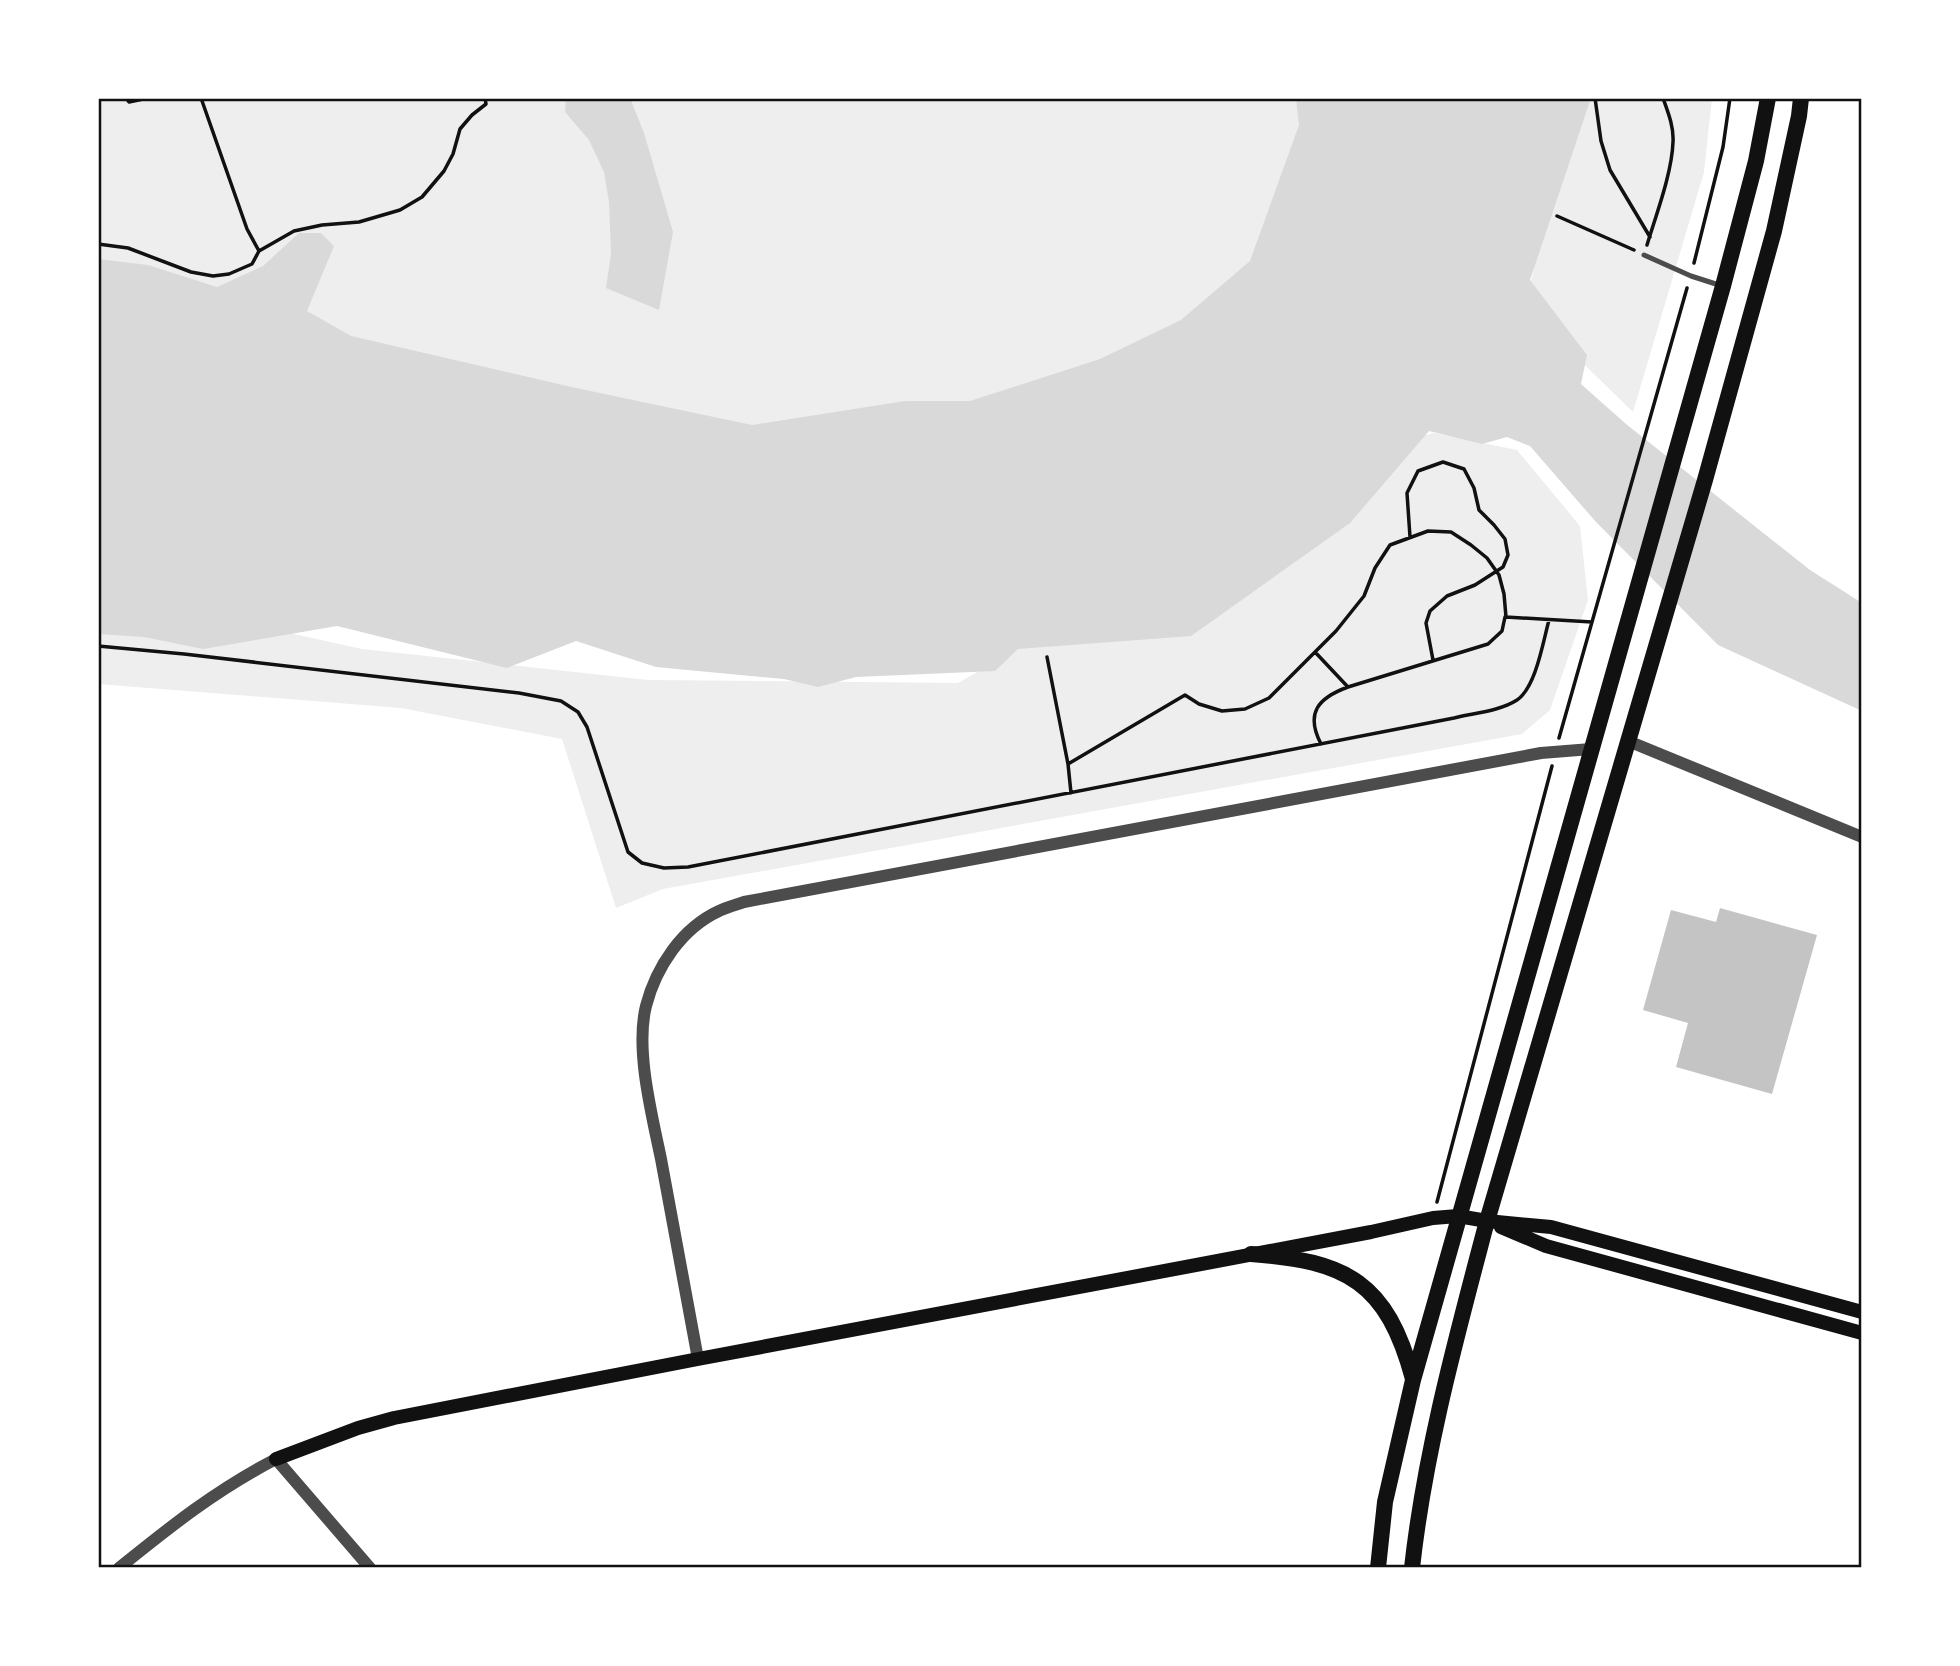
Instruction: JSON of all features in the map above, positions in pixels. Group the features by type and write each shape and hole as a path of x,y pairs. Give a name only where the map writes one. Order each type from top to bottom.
{"main road":[{"path":"1378,1568 1385,1502 1413,1380 1723,286 1756,161 1768,98"},
{"path":"1412,1568 1426,1468 1487,1221 1774,231 1801,98"},
{"path":"276,1459 358,1427 394,1418 1433,1218 1458,1216 1551,1227 1862,1312"},
{"path":"1487,1221 1545,1246 1862,1333"},
{"path":"1251,1254 1281,1256 1326,1265 1365,1288 1388,1316 1402,1346 1413,1380"}],"street":[{"path":"1630,734 1862,837"},
{"path":"698,1359 649,1097 643,1037 646,1007 664,963 680,940 697,925 718,912 744,902 1556,751 1591,748"},
{"path":"119,1568 192,1509 244,1475 276,1459 370,1568"}],"lane":[{"path":"1644,255 1723,286"}],"path":[{"path":"125,98 129,102 148,98"},
{"path":"201,98 247,229 259,251"},
{"path":"98,244 128,248 191,272 213,276 229,274 251,264 259,251 294,231 322,225 359,222 400,211 422,197 444,171 453,154 460,129 486,104 485,98"},
{"path":"1595,98 1601,141 1610,170 1650,237"},
{"path":"1557,216 1644,255 1666,181 1673,141 1670,116 1663,98"},
{"path":"1433,1218 1556,751 1648,424"},
{"path":"1410,537 1407,493 1418,471 1443,463 1464,469 1474,488 1479,510 1504,539 1508,555 1503,567 1475,585 1447,596 1430,611 1426,623 1433,660"},
{"path":"1068,764 1185,695 1199,704 1222,711 1245,709 1269,698 1336,631 1364,596 1375,568 1390,545 1428,531 1451,532 1471,545 1499,575 1506,617 1502,631 1488,644 1336,691 1321,701 1313,715 1315,732 1321,744"},
{"path":"1506,617 1592,622"},
{"path":"98,646 184,654 561,701 578,712 587,727 628,852 642,863 664,868 688,867 1501,707 1518,699 1529,685 1549,620"},
{"path":"1315,652 1348,687"},
{"path":"1046,657 1068,764 1071,793"}],"shaded area":[{"path":"98,98 1311,98 1299,254 1003,448 581,448 98,304"},
{"path":"566,98 630,98 644,133 673,232 659,310 606,288 611,254 609,202 604,172 589,140 565,112"},
{"path":"1296,98 1591,98 1530,280 1587,355 1581,384 1626,424 1810,570 1862,603 1862,711 1718,645 1596,522 1530,446 1507,437 1482,444 1429,431 1350,523 1191,636 1018,649 995,671 856,677 818,687 784,679 656,667 576,641 507,668 337,626 203,649 144,637 98,634 98,259 148,265 217,287 263,266 299,233 321,233 334,246 307,311 351,336 752,425 905,401 970,401 1100,359 1181,320 1250,261 1299,125"},
{"path":"1532,98 1712,98 1704,172 1633,412 1525,307 1559,159"},
{"path":"1434,433 1517,450 1580,526 1588,600 1550,710 1522,734 663,889 616,908 562,739 401,708 98,684 98,593 362,649 648,680 958,683 1400,442"}],"building":[{"path":"1720,908 1817,935 1772,1094 1676,1067 1688,1023 1643,1010 1671,910 1716,922"}]}
